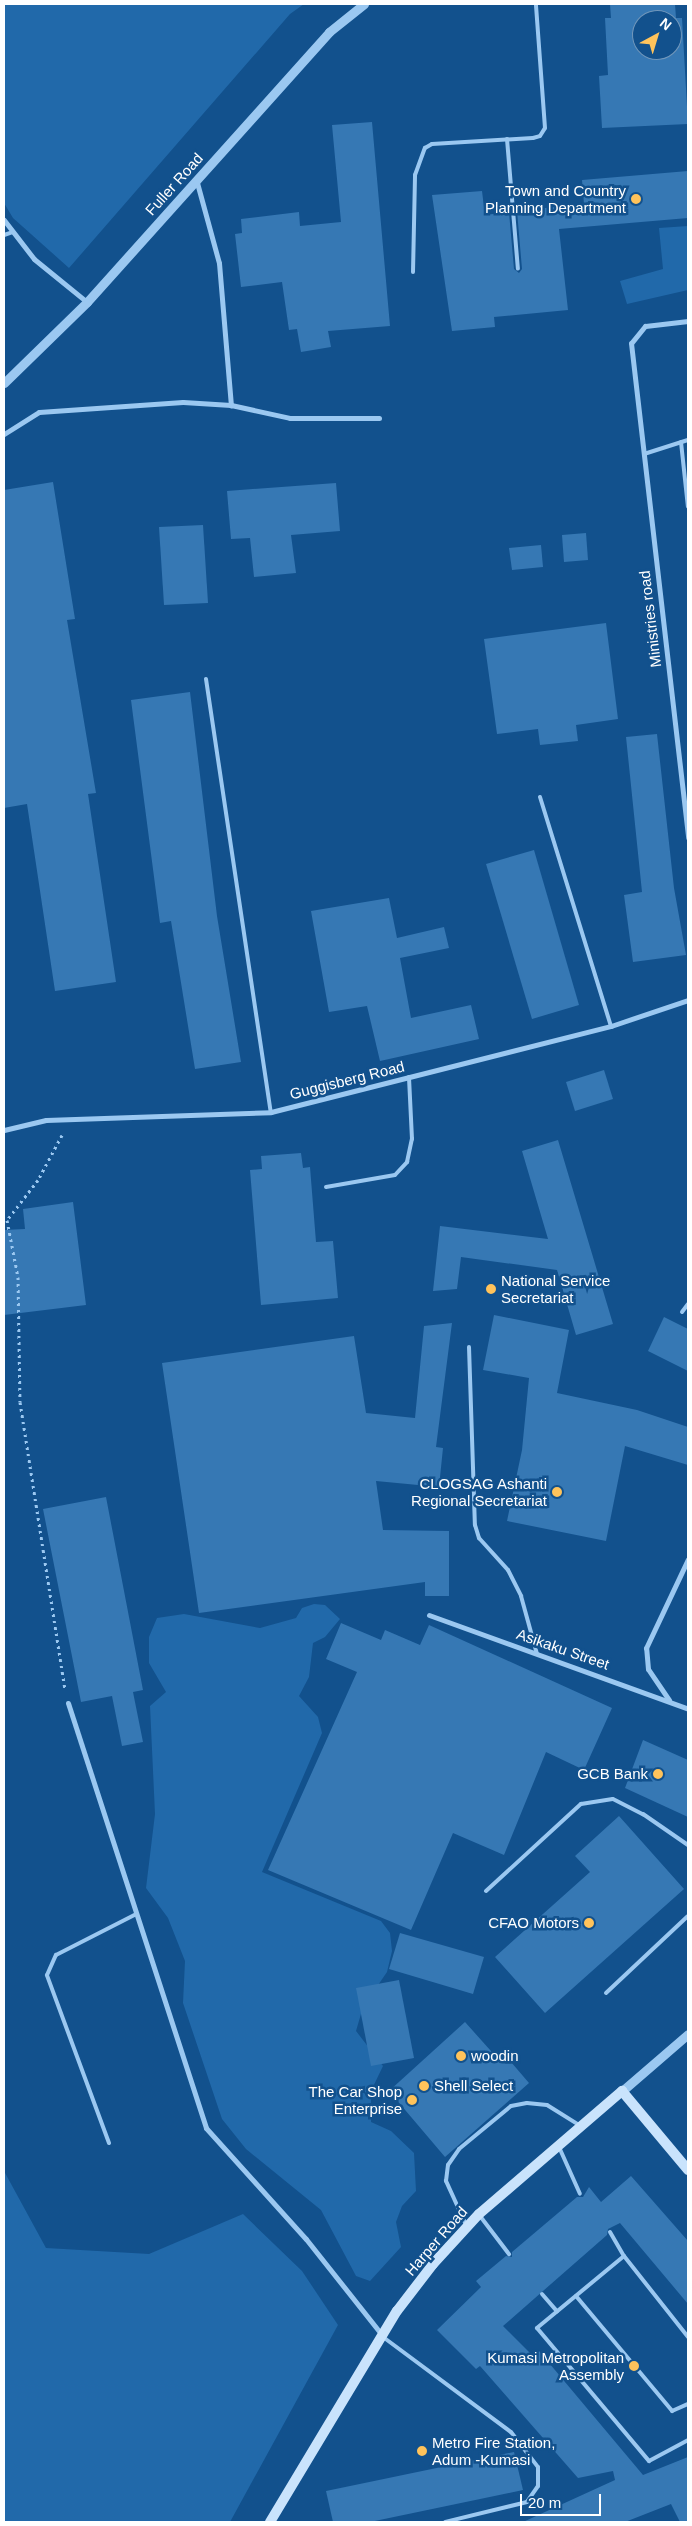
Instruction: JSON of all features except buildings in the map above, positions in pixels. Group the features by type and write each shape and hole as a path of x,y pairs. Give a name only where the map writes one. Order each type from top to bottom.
{"main road":[{"name":"Harper Road","path":"270,2522 384,2336 397,2311 479,2214 622,2091"},
{"path":"622,2091 688,2170"}],"street":[{"name":"Fuller Road","path":"4,383 86,302 329,32 364,4"},
{"path":"196,179 219,263 232,405"},
{"path":"4,220 34,259 86,302"},
{"name":"Ministries road","path":"688,321 645,326 631,343 688,838"},
{"path":"4,434 39,412 183,402 232,405 290,418 379,418"},
{"name":"Guggisberg Road","path":"4,1130 70,1118 271,1112 611,1026 688,1000"},
{"path":"669,1700 648,1669 646,1648 688,1559"},
{"name":"Asikaku Street","path":"429,1615 688,1708"},
{"path":"68,1703 134,1915 206,2128 306,2239 384,2336"},
{"name":"Harper Road","path":"622,2091 688,2034"}],"lane":[{"path":"413,272 415,175 425,148 432,144 540,136 545,128 536,4"},
{"path":"507,139 518,269"},
{"path":"4,236 13,232"},
{"path":"644,454 688,440"},
{"path":"681,442 688,507"},
{"path":"206,679 271,1112"},
{"path":"540,797 611,1026"},
{"path":"326,1187 395,1175 407,1162 412,1139 410,1077"},
{"path":"682,1312 688,1304"},
{"path":"469,1347 475,1525 480,1538 508,1570 521,1596 537,1654"},
{"path":"486,1891 581,1804 613,1799 643,1814 688,1845"},
{"path":"109,2143 48,1975 56,1955 134,1915"},
{"path":"606,1993 688,1916"},
{"path":"467,2227 446,2181 448,2165 459,2149 511,2106 527,2102 547,2105 580,2126"},
{"path":"558,2145 580,2194"},
{"path":"479,2214 509,2254"},
{"path":"610,2232 624,2256 688,2337"},
{"path":"624,2256 537,2328 650,2461 688,2440"},
{"path":"542,2294 558,2311"},
{"path":"576,2296 672,2411 688,2404"},
{"path":"384,2336 511,2432 538,2467 538,2486 527,2502 445,2522"}],"path":[{"path":"68,1703 20,1402 18,1276 7,1220 38,1180 70,1118"}],"shaded area":[{"path":"4,4 304,4 290,14 69,268 13,218 4,203"},
{"path":"688,226 688,290 627,304 620,281 663,269 659,228"},
{"path":"314,1604 325,1605 340,1619 325,1637 313,1643 309,1677 299,1696 318,1717 322,1733 262,1872 381,1921 390,1933 392,1951 387,1972 363,2007 356,2031 383,2066 371,2091 371,2122 391,2131 414,2153 416,2191 402,2206 396,2222 401,2247 370,2281 356,2276 321,2210 246,2149 222,2119 183,2003 185,1961 168,1918 146,1888 155,1814 150,1706 166,1692 149,1663 149,1637 157,1618 184,1614 260,1628 296,1618 302,1608"},
{"path":"4,2171 46,2248 149,2254 243,2214 302,2271 338,2325 230,2522 4,2522"}],"place":[{"name":"Town and Country Planning Department","path":"636,199"},
{"name":"National Service Secretariat","path":"491,1289"},
{"name":"CLOGSAG Ashanti Regional Secretariat","path":"557,1492"},
{"name":"GCB Bank","path":"658,1774"},
{"name":"CFAO Motors","path":"589,1923"},
{"name":"woodin","path":"461,2056"},
{"name":"Shell Select","path":"424,2086"},
{"name":"The Car Shop Enterprise","path":"412,2100"},
{"name":"Kumasi Metropolitan Assembly","path":"634,2366"},
{"name":"Metro Fire Station, Adum -Kumasi","path":"422,2451"}]}
